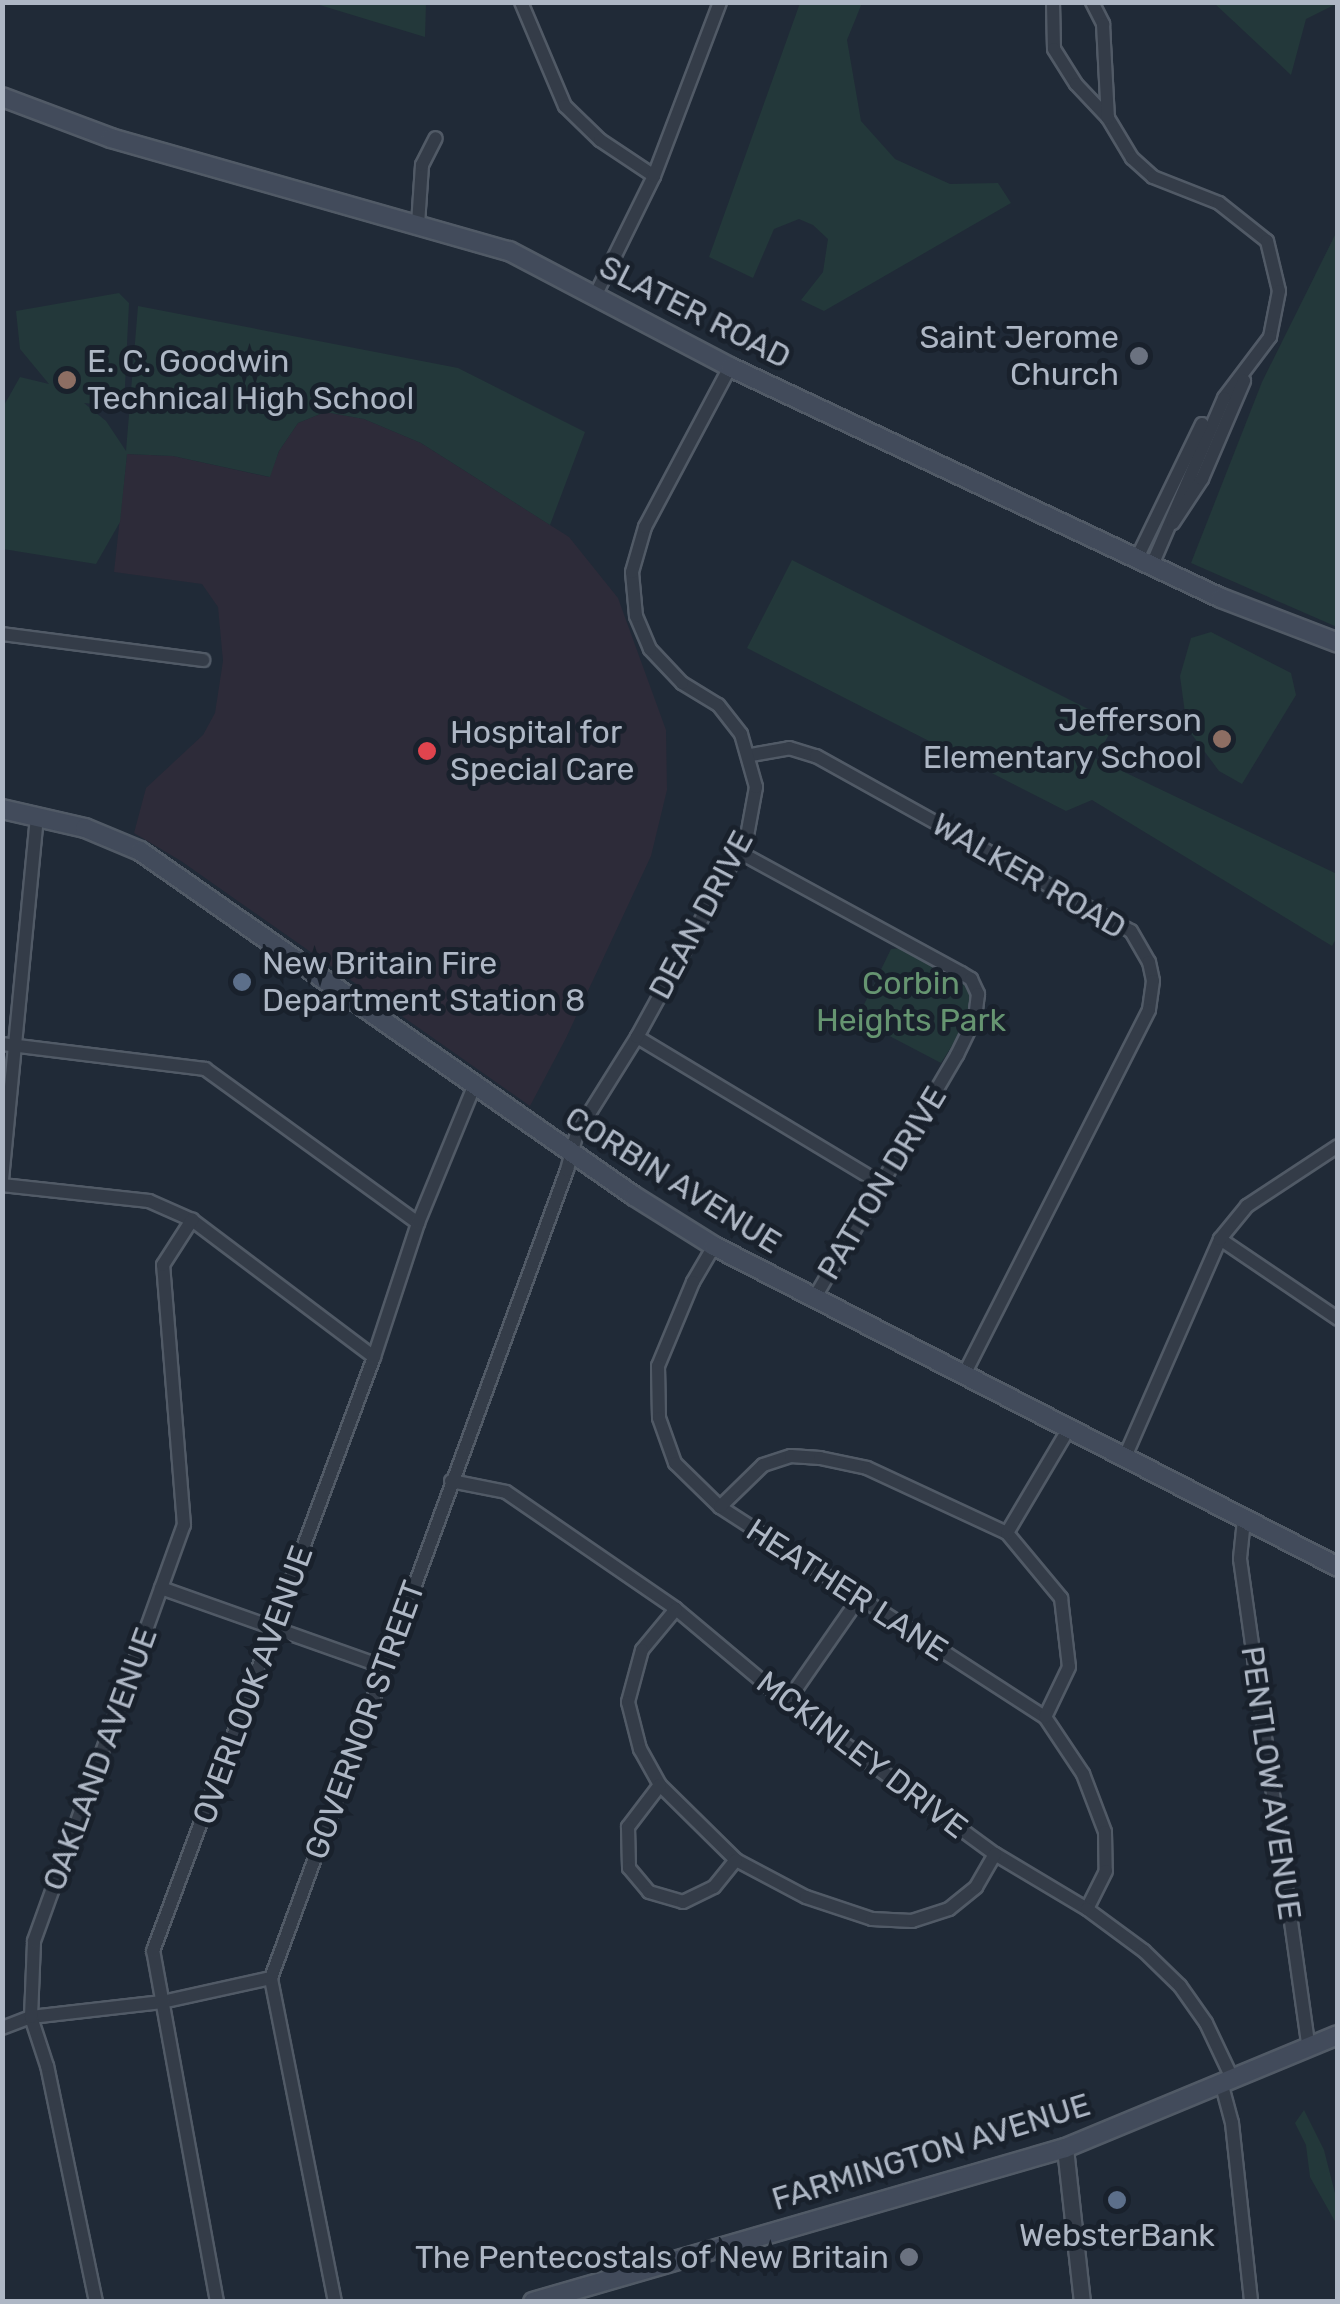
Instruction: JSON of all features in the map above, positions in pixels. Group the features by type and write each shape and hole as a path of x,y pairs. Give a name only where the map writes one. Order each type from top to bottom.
{"main road":[{"name":"SLATER ROAD","path":"2,97 110,138 509,251 730,367 1221,598 1338,643"},
{"name":"CORBIN AVENUE","path":"2,808 102,834 159,862 572,1153 714,1246 1338,1567"},
{"name":"FARMINGTON AVENUE","path":"533,2302 1065,2148 1338,2035"}],"street":[{"path":"521,2 565,106 600,140 654,176"},
{"path":"596,294 654,176 720,2"},
{"path":"1053,2 1054,49 1076,84 1108,118 1132,158 1152,177 1219,203 1267,241 1279,291 1270,337 1224,398 1180,491 1170,527 1144,562"},
{"path":"1092,2 1103,24 1108,118"},
{"path":"418,224 422,165 436,138"},
{"name":"DEAN DRIVE","path":"572,1153 577,1133 636,1038 738,852 755,804 750,756 726,712 682,683 650,648 636,616 632,572 645,527 730,367"},
{"path":"1144,562 1212,404 1248,369"},
{"path":"2,634 204,660"},
{"name":"WALKER ROAD","path":"750,756 789,748 816,756 1131,931 1149,962 1153,982 1149,1010 963,1377"},
{"path":"37,816 8,1045 2,1182 149,1201 192,1220 374,1357"},
{"name":"PATTON DRIVE","path":"738,852 961,973 976,986 978,1005 969,1032 813,1300"},
{"path":"636,1038 880,1183"},
{"path":"8,1045 205,1068 418,1223"},
{"name":"OVERLOOK AVENUE","path":"218,2302 153,1951 374,1357 418,1223 474,1084"},
{"path":"1124,1459 1220,1240 1247,1206 1338,1146"},
{"name":"GOVERNOR STREET","path":"271,1978 572,1153"},
{"name":"OAKLAND AVENUE","path":"96,2302 48,2066 31,2017 34,1941 184,1525 164,1265 192,1220"},
{"path":"1220,1240 1336,1315"},
{"name":"HEATHER LANE","path":"714,1246 693,1282 658,1366 659,1418 674,1463 720,1507 858,1600 1046,1717 1083,1774 1105,1832 1106,1871 1087,1909"},
{"path":"1007,1533 1068,1430"},
{"path":"720,1507 763,1465 791,1456 820,1458 867,1468 1007,1533 1061,1598 1069,1667 1046,1717"},
{"name":"MCKINLEY DRIVE","path":"451,1481 506,1492 676,1609 788,1702 994,1854 1087,1909 1144,1951 1180,1986 1213,2034 1227,2080 1251,2302"},
{"name":"PENTLOW AVENUE","path":"1244,1520 1240,1559 1308,2045"},
{"path":"161,1588 384,1667"},
{"path":"788,1702 858,1600"},
{"path":"676,1609 642,1650 628,1702 640,1749 660,1785 736,1860 806,1897 872,1920 912,1920 949,1909 976,1887 994,1854"},
{"path":"660,1785 628,1827 629,1868 648,1892 682,1902 714,1888 736,1860"},
{"path":"2,2028 31,2017 162,2002 271,1978 336,2302"},
{"path":"1065,2148 1082,2302"}],"shaded area":[{"name":"Hospital for Special Care","path":"325,412 364,419 421,443 569,537 618,598 666,730 667,790 651,856 530,1106 181,861 134,833 146,788 203,735 215,713 223,661 218,607 202,584 114,572 127,454 173,456 269,477 279,451 298,423"}],"green space":[{"path":"313,3 426,3 425,37"},
{"path":"800,3 862,3 847,40 861,121 895,159 950,184 998,183 1011,203 824,311 801,300 823,272 828,239 813,225 799,219 774,229 753,278 709,257"},
{"path":"1214,3 1338,3 1306,19 1291,75"},
{"path":"1337,231 1337,627 1191,563 1262,382"},
{"path":"119,293 129,303 124,407 84,403 106,421 126,451 138,306 458,368 585,432 550,525 421,443 364,419 325,412 298,423 279,451 270,477 173,456 127,454 120,522 96,564 3,549 3,407 20,377 49,384 20,349 16,311"},
{"path":"792,560 1116,723 1095,758 1337,874 1337,937 1332,946 1092,800 1066,811 747,648"},
{"path":"1211,632 1291,673 1296,695 1242,784 1219,771 1187,728 1180,676 1191,638"},
{"name":"Corbin Heights Park","path":"903,948 960,980 972,992 972,1014 941,1063 857,1019 891,949"},
{"path":"1304,2110 1324,2150 1337,2201 1337,2225 1310,2177 1306,2145 1295,2123"}],"place":[{"name":"Saint Jerome Church","path":"1139,356"},
{"name":"E. C. Goodwin Technical High School","path":"67,380"},
{"name":"Jefferson Elementary School","path":"1222,739"},
{"name":"Hospital for Special Care","path":"427,751"},
{"name":"New Britain Fire Department Station 8","path":"242,982"},
{"name":"WebsterBank","path":"1117,2200"},
{"name":"The Pentecostals of New Britain","path":"909,2257"}]}
